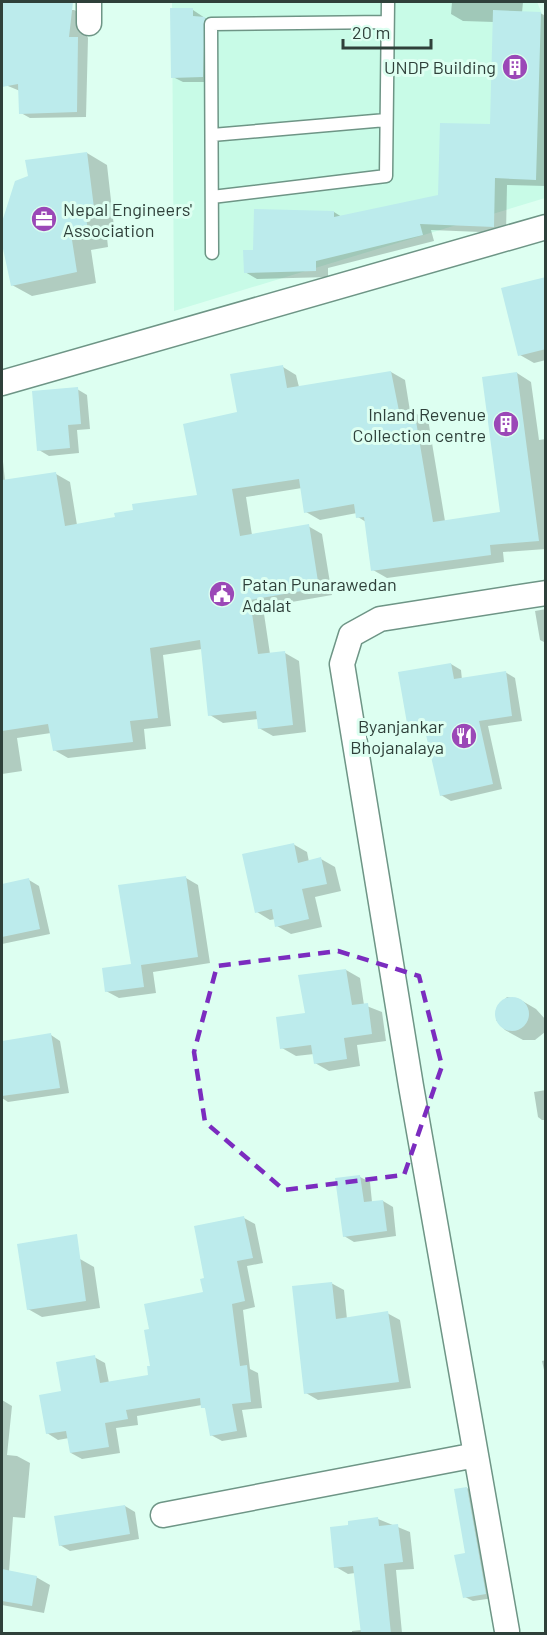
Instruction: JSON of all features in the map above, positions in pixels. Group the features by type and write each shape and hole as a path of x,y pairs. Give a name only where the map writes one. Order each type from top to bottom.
{"street":[{"path":"2,383 546,227"},
{"path":"507,1631 411,1086 342,664 351,635 381,619 546,593"},
{"path":"163,1515 476,1455"}],"lane":[{"path":"212,197 386,176 388,2"},
{"path":"212,253 211,24 387,22"},
{"path":"212,135 386,120"}],"highlighted area":[{"path":"338,951 419,976 442,1066 404,1175 284,1190 205,1122 194,1052 217,966"}],"shaded area":[{"path":"172,2 537,2 546,23 545,198 174,311"}],"building":[{"path":"2,2 73,2 69,37 78,37 77,112 19,114 18,84 2,87"},
{"path":"170,8 193,8 193,16 205,17 203,77 171,78"},
{"name":"UNDP Building","path":"493,10 541,12 536,180 495,178 494,227 420,224 423,235 316,261 316,271 244,273 243,250 253,250 254,209 334,211 334,217 438,195 440,123 490,124"},
{"name":"Nepal Engineers' Association","path":"87,152 95,216 86,217 89,237 72,240 77,272 11,286 2,244 2,222 15,181 28,176 25,160"},
{"path":"546,277 546,349 518,356 501,288"},
{"path":"283,365 287,388 391,371 399,411 414,409 433,522 500,512 482,377 517,372 539,541 490,545 491,555 371,571 364,517 356,518 354,504 304,513 299,479 232,489 240,536 309,524 319,588 250,600 258,654 285,651 293,725 258,729 256,711 208,716 200,640 150,648 158,718 130,721 133,742 53,751 48,724 2,731 2,480 56,472 65,526 115,517 114,513 133,510 132,504 197,495 183,424 237,412 230,374"},
{"path":"78,387 81,424 68,425 70,448 37,451 32,391"},
{"path":"451,663 454,679 506,671 512,716 479,721 493,784 440,796 424,726 408,729 398,672"},
{"path":"294,843 298,863 321,857 327,884 302,889 309,919 275,927 272,909 255,913 242,854"},
{"path":"186,876 198,957 141,965 144,987 105,992 102,968 131,964 118,885"},
{"path":"29,878 40,929 2,937 2,884"},
{"path":"346,969 352,1005 368,1003 372,1034 344,1038 347,1059 314,1064 311,1045 280,1049 276,1017 305,1013 298,975"},
{"path":"512,997 524,1002 529,1014 524,1026 512,1031 500,1026 495,1014 500,1002"},
{"path":"51,1033 60,1088 2,1096 2,1041"},
{"path":"360,1175 364,1202 383,1200 387,1231 343,1237 335,1178"},
{"path":"244,1216 253,1258 237,1261 245,1301 232,1304 240,1366 247,1365 251,1402 232,1404 237,1431 210,1436 205,1408 201,1408 200,1398 126,1410 128,1419 105,1423 109,1447 70,1453 66,1431 46,1434 39,1395 61,1391 56,1362 95,1355 100,1383 148,1375 147,1366 150,1366 144,1330 149,1329 144,1304 203,1292 200,1279 204,1278 194,1226"},
{"path":"77,1234 86,1301 27,1310 17,1244"},
{"path":"332,1282 336,1319 388,1311 399,1382 304,1394 292,1286"},
{"path":"467,1487 486,1594 463,1598 454,1555 465,1553 454,1489"},
{"path":"125,1505 130,1534 59,1546 54,1516"},
{"path":"378,1517 379,1526 398,1524 403,1562 384,1564 391,1634 361,1634 353,1566 334,1568 330,1527 348,1525 348,1521"},
{"path":"2,1569 37,1576 32,1606 2,1601"}],"place":[{"name":"UNDP Building","path":"515,67"},
{"name":"Nepal Engineers' Association","path":"44,219"},
{"name":"Inland Revenue Collection centre","path":"506,424"},
{"name":"Patan Punarawedan Adalat","path":"222,594"},
{"name":"Byanjankar Bhojanalaya","path":"464,736"}]}
